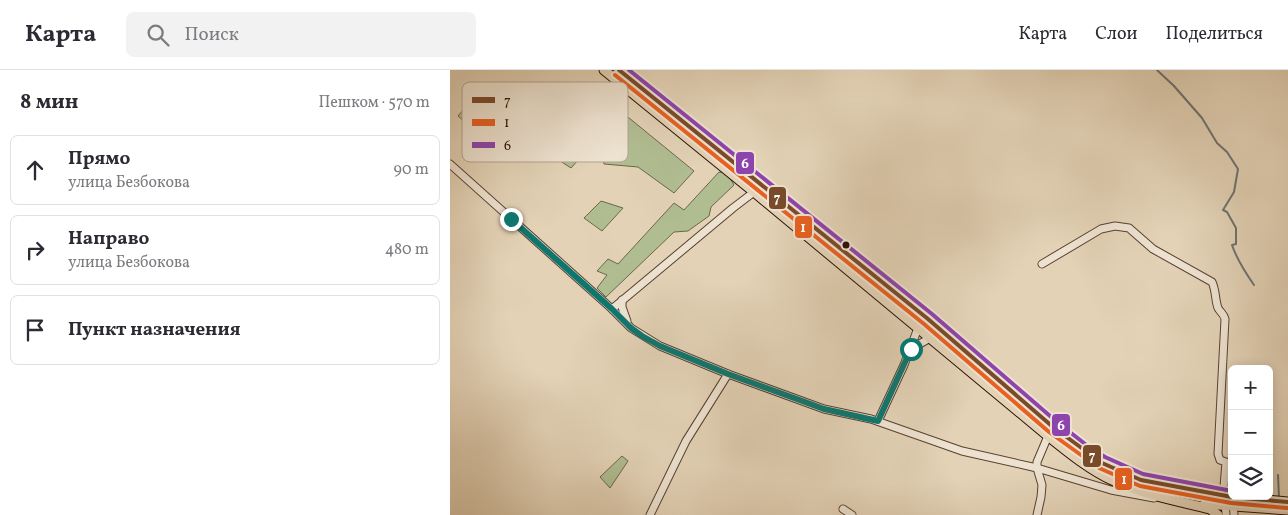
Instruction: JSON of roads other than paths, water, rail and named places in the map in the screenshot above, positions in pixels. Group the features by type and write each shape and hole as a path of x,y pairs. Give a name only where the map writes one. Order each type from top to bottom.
{"main road":[{"path":"604,70 619,82"},
{"path":"619,70 928,319 1053,427 1091,456 1127,475 1141,480 1228,497"},
{"path":"628,90 1079,460 1114,481 1141,491 1210,509 1218,515"},
{"path":"898,311 908,303"},
{"path":"1175,500 1230,511 1283,506"},
{"path":"1247,500 1283,506"}],"street":[{"path":"450,164 631,328 660,346 728,374 824,409 878,421 962,451 1037,468 1111,490 1144,497 1175,500"},
{"path":"612,309 726,213 754,192 766,187"},
{"path":"1042,264 1101,229 1115,226 1129,228 1154,249 1212,282 1218,308 1225,319 1218,454 1220,460 1226,462 1225,476 1228,492"},
{"path":"622,300 624,316 631,328"},
{"path":"878,421 911,349 918,328 928,319"},
{"path":"911,349 930,338"},
{"path":"650,515 686,441 728,374"},
{"path":"1037,515 1042,497 1042,484 1037,462 1048,436"},
{"path":"843,509 852,515"}],"waterway":[{"path":"1157,70 1202,118 1217,143 1227,152 1238,169 1234,192 1223,210 1227,212 1236,228 1236,244 1232,245 1241,266 1254,285"},
{"path":"1278,475 1279,498"}]}
